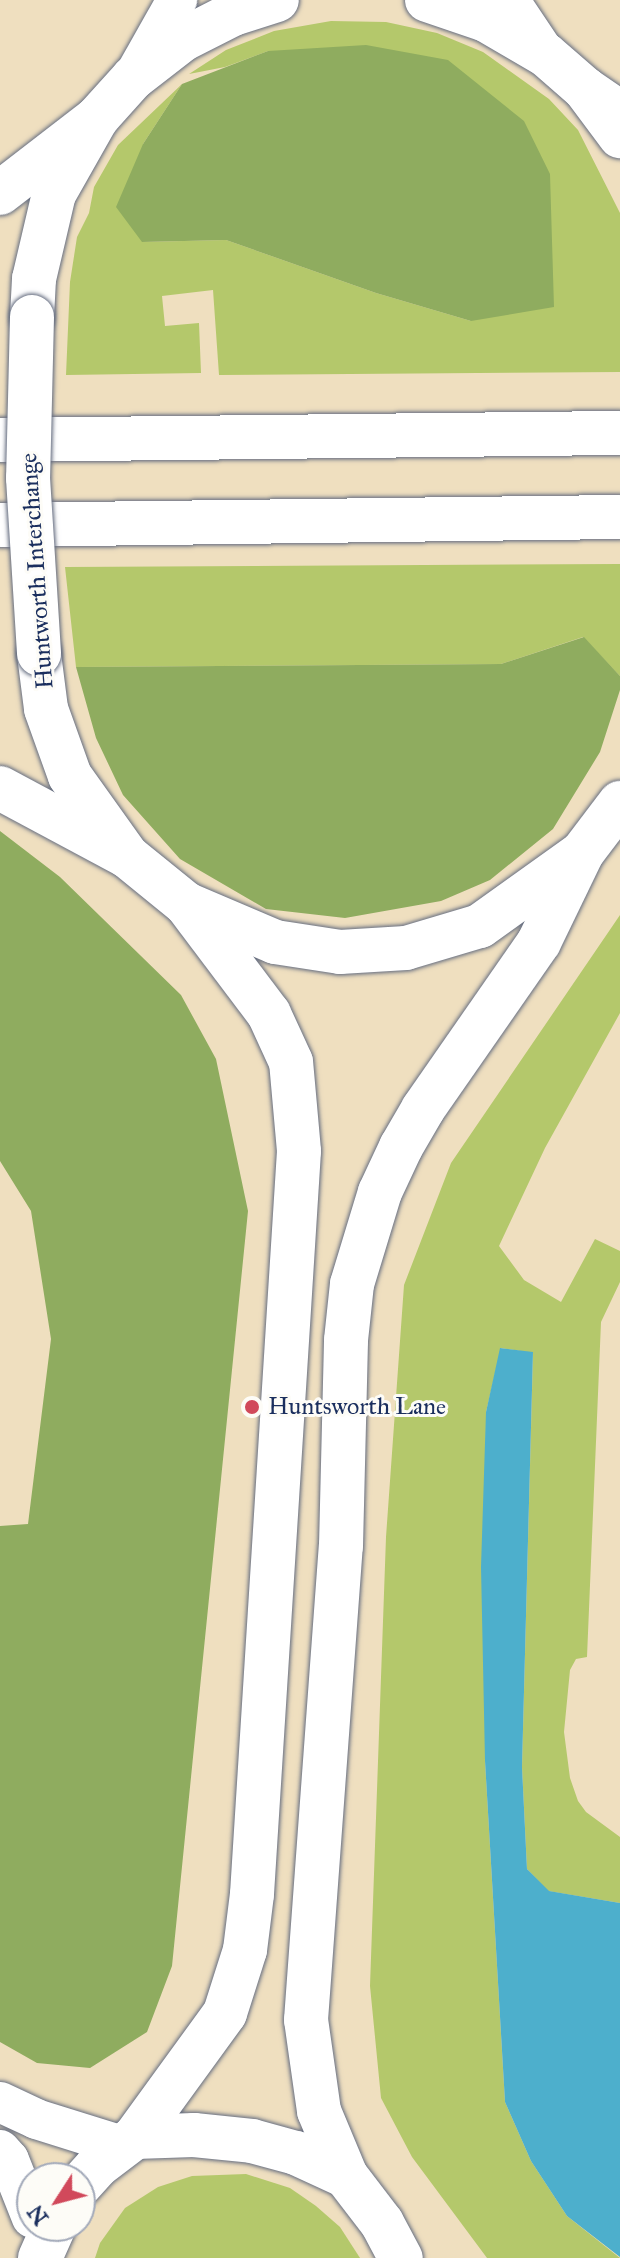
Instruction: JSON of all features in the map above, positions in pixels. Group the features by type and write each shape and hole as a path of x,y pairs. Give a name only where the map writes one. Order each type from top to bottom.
{"main road":[{"name":"Huntworth Interchange","path":"277,0 233,14 182,40 133,78 97,118 54,194 34,279 28,478 39,654 46,709 70,776 127,856 186,904 275,942 340,952 406,948 480,926 582,853 620,803"},
{"path":"427,0 486,20 546,55 585,89 620,113"},
{"path":"585,89 620,136"},
{"path":"0,193 97,118"},
{"path":"0,440 620,433"},
{"path":"0,525 620,517"},
{"path":"0,788 127,856"},
{"path":"402,2257 346,2176 319,2111 308,2053 306,2020 341,1546 346,1340 352,1284 380,1192 401,1147 423,1109 539,942 582,853"},
{"path":"96,2170 128,2141 225,2013 245,1950 252,1894 299,1151 291,1062 269,1014 186,904"},
{"path":"128,2141 194,2135 252,2141 296,2153 346,2176"}],"street":[{"path":"133,78 177,0"},
{"path":"509,0 546,55"},
{"path":"0,2102 36,2119 128,2141"},
{"path":"0,2150 9,2160 16,2176"}],"green space":[{"path":"331,21 386,22 437,33 483,52 549,99 578,130 620,213 620,372 219,375 213,290 162,296 165,326 199,323 201,373 66,375 70,282 77,237 89,213 94,187 118,145 182,84 143,144 142,242 226,240 376,293 471,321 268,51 225,67 189,74 226,50 274,31"},
{"path":"366,45 448,60 524,121 550,174 554,307 471,321 376,293 226,240 142,242 116,207 143,144 182,84 268,51"},
{"path":"620,564 620,676 583,637 501,664 76,667 65,567"},
{"path":"584,637 620,676 620,690 600,752 553,829 490,880 441,901 345,918 266,909 180,859 123,795 96,738 76,667 501,664"},
{"path":"0,831 60,877 181,995 216,1059 248,1211 172,1966 147,2032 90,2068 37,2063 0,2042 0,1526 28,1524 51,1339 31,1211 0,1161"},
{"path":"620,915 620,1013 545,1148 499,1246 524,1280 561,1302 595,1239 620,1251 620,1282 601,1322 587,1657 576,1659 570,1670 564,1732 570,1778 578,1801 586,1812 620,1837 620,1903 548,1891 527,1869 522,1767 533,1353 501,1348 486,1412 485,1761 505,2102 531,2161 567,2216 620,2258 487,2258 412,2157 381,2098 370,1986 386,1537 404,1285 451,1163"},
{"path":"246,2174 290,2188 316,2206 340,2227 360,2258 95,2258 100,2243 125,2208 158,2187 192,2176"}],"water":[{"path":"500,1348 533,1352 522,1767 527,1869 549,1891 620,1903 620,2257 567,2216 531,2161 505,2102 485,1761 481,1567 486,1412"}],"place":[{"name":"Huntsworth Lane","path":"252,1407"}]}
